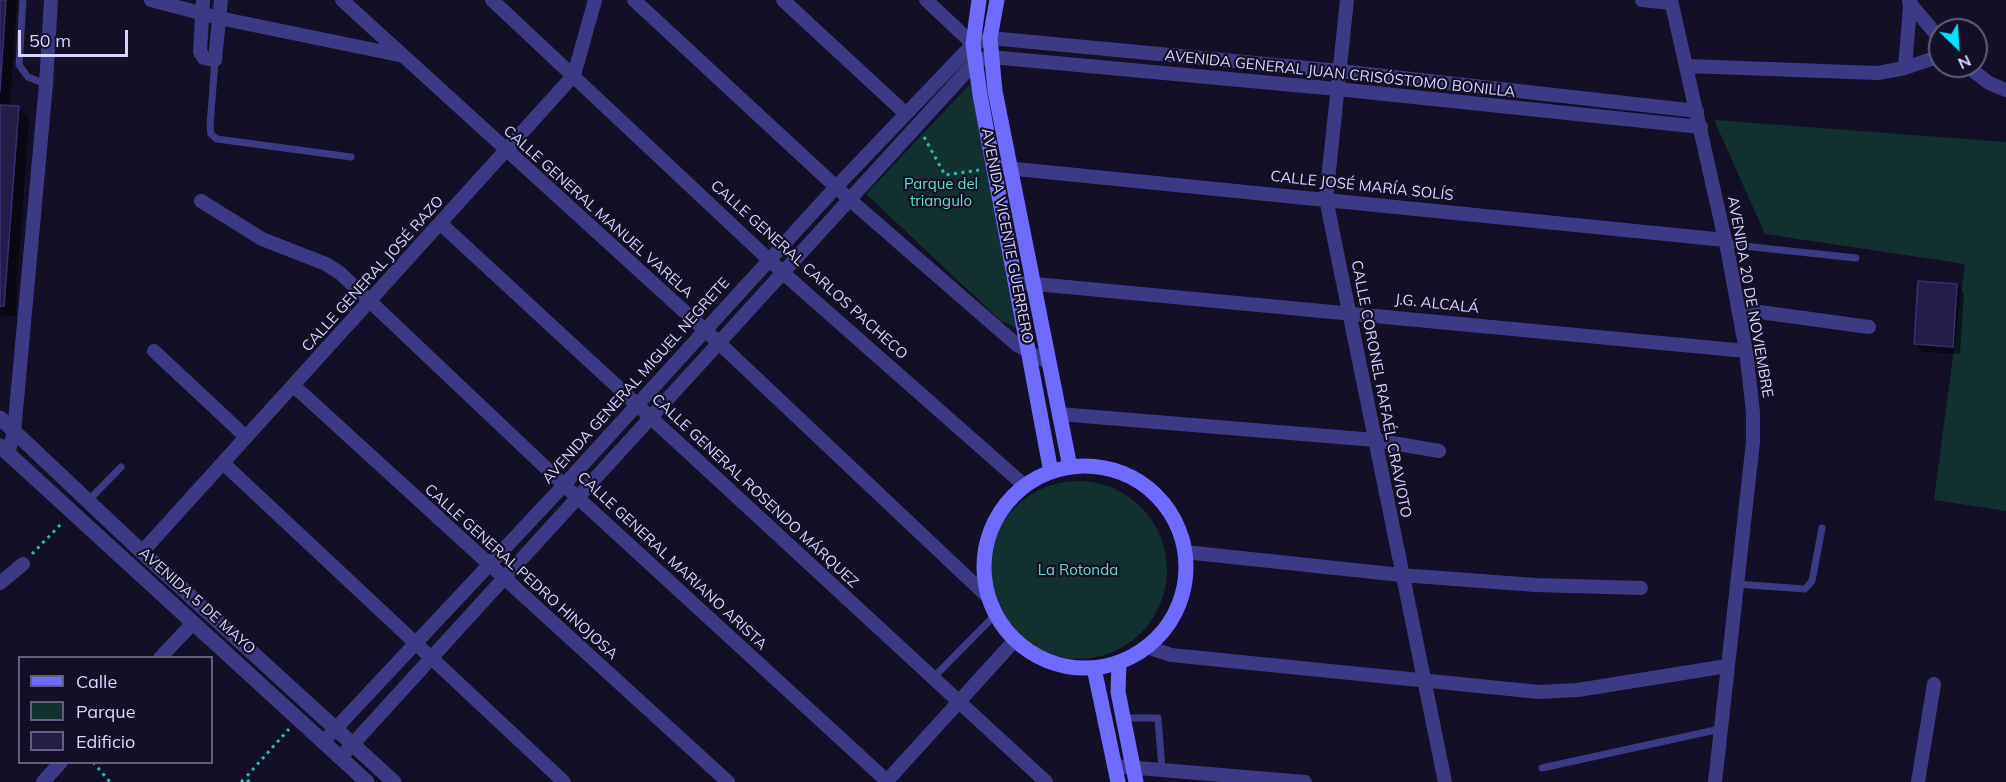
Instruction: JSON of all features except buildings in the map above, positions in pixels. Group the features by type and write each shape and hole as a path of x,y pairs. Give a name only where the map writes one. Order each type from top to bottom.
{"main road":[{"name":"AVENIDA VICENTE GUERRERO","path":"979,0 973,44 975,61 1051,472"},
{"name":"AVENIDA VICENTE GUERRERO","path":"997,0 990,38 991,57 1070,467"},
{"path":"1097,466 1122,473 1146,486 1165,504 1178,526 1185,552 1186,573 1182,594 1168,623 1147,647 1119,662 1094,668 1052,662 1032,653 1015,640 996,614 989,598 984,573 986,549 991,533 1006,503 1024,486 1051,472 1070,467 1097,466"},
{"path":"1119,662 1117,681 1134,774"},
{"path":"1094,668 1118,782"}],"street":[{"path":"4,450 14,432 46,84 51,0"},
{"path":"151,0 202,6"},
{"path":"190,0 219,18 401,55"},
{"path":"202,6 200,52 204,58 216,60 221,0"},
{"name":"CALLE GENERAL MANUEL VARELA","path":"342,0 719,342 989,598"},
{"name":"CALLE GENERAL CARLOS PACHECO","path":"492,0 782,272 1024,486"},
{"name":"CALLE GENERAL JOSÉ RAZO","path":"142,552 574,75 595,0"},
{"path":"634,0 849,199 1030,353 1049,363"},
{"path":"783,0 905,113"},
{"path":"926,0 973,44"},
{"name":"CALLE CORONEL RAFAÉL CRAVIOTO","path":"1347,0 1326,199 1445,782"},
{"path":"1642,0 1671,1"},
{"name":"AVENIDA 20 DE NOVIEMBRE","path":"1671,1 1725,240 1746,351 1753,412 1753,442 1715,782"},
{"path":"1905,68 1909,3"},
{"path":"1909,3 1928,25"},
{"name":"AVENIDA GENERAL JUAN CRISÓSTOMO BONILLA","path":"973,44 990,38 1340,71 1697,111"},
{"name":"AVENIDA GENERAL MIGUEL NEGRETE","path":"323,742 564,485 836,187 973,44"},
{"name":"AVENIDA GENERAL JUAN CRISÓSTOMO BONILLA","path":"975,61 991,57 1337,89 1701,127"},
{"path":"1687,66 1878,73 1905,68 1928,60"},
{"path":"340,758 975,61"},
{"path":"1982,78 2006,90"},
{"name":"CALLE JOSÉ MARÍA SOLÍS","path":"996,167 1725,240"},
{"name":"CALLE GENERAL MARIANO ARISTA","path":"201,201 262,239 326,264 370,302 564,485 887,782"},
{"name":"CALLE GENERAL ROSENDO MÁRQUEZ","path":"441,224 1046,782"},
{"name":"J.G. ALCALÁ","path":"1017,281 1746,351"},
{"path":"1738,309 1869,327"},
{"path":"154,351 246,437"},
{"name":"CALLE GENERAL PEDRO HINOJOSA","path":"294,386 728,782"},
{"path":"1059,414 1375,440 1439,451"},
{"name":"AVENIDA 5 DE MAYO","path":"0,418 142,552 394,782"},
{"name":"AVENIDA 5 DE MAYO","path":"4,450 367,782"},
{"path":"223,463 564,782"},
{"path":"68,510 84,497"},
{"path":"1185,552 1401,575 1535,585 1641,588"},
{"path":"0,583 23,564"},
{"path":"161,656 193,623"},
{"path":"887,782 1015,640"},
{"path":"1147,647 1171,655 1424,681 1560,692 1727,666"},
{"path":"242,666 254,652"},
{"path":"1918,782 1934,684"},
{"path":"43,782 59,764"},
{"path":"1114,766 1134,774 1162,769 1305,782"}],"lane":[{"path":"23,0 19,65 28,77 46,84"},
{"path":"216,60 210,126 211,134 217,140 351,157"},
{"path":"1725,240 1734,245 1856,258"},
{"path":"84,497 121,467"},
{"path":"1736,584 1805,589 1812,581 1822,528"},
{"path":"933,678 996,614"},
{"path":"1122,718 1158,718 1162,769"},
{"path":"1542,768 1720,729"}],"path":[{"path":"917,125 945,175 996,167"},
{"path":"23,564 68,510"},
{"path":"241,782 299,719"},
{"path":"95,764 110,782"},
{"path":"246,777 249,782"}],"green space":[{"name":"Parque del triangulo","path":"970,84 1021,331 1000,320 866,194"},
{"path":"1714,120 2006,142 2006,511 1934,500 1965,264 1765,234"},
{"name":"La Rotonda","path":"1078,481 1112,488 1141,507 1160,536 1167,570 1160,604 1141,633 1112,652 1078,659 1044,652 1015,633 996,604 989,570 996,536 1015,507 1044,488"}]}
